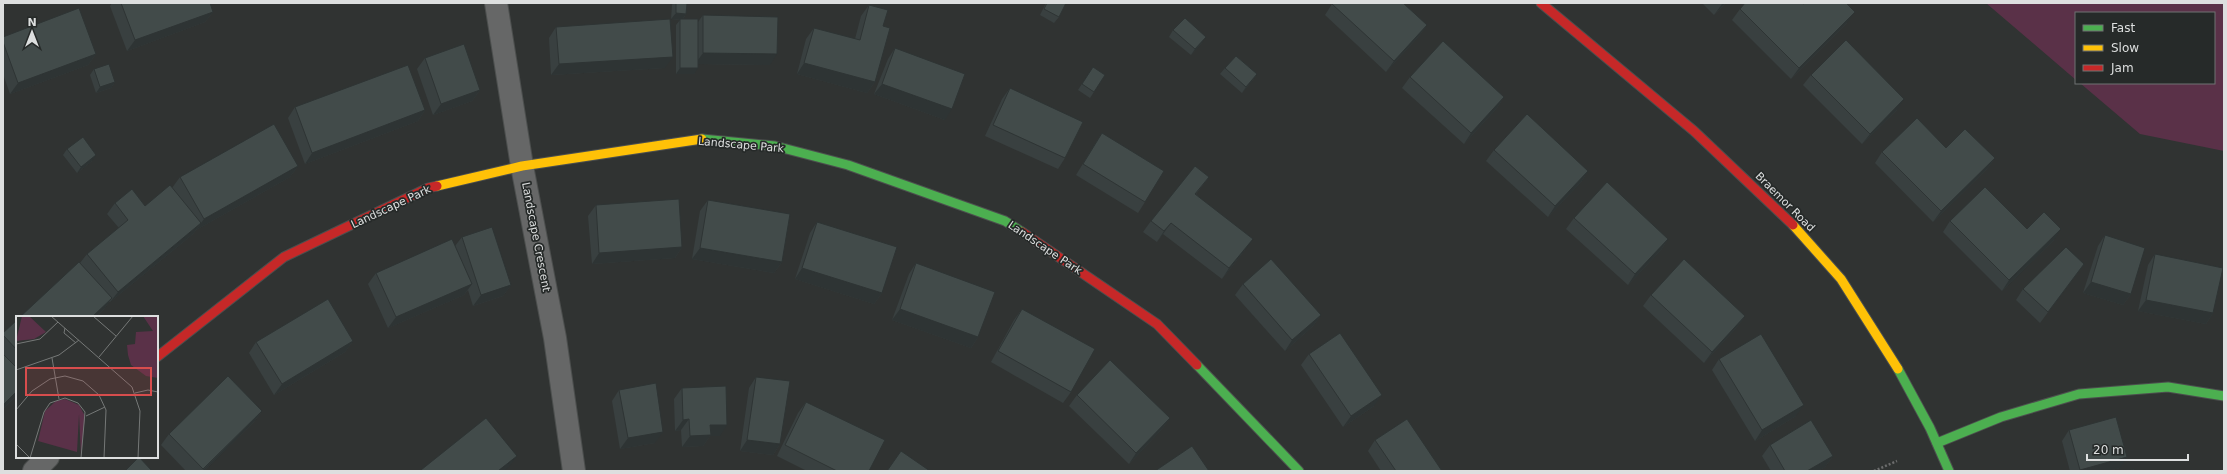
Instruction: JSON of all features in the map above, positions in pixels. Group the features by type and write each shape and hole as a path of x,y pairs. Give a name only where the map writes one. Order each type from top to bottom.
{"street":[{"name":"Landscape Crescent","path":"496,3 522,166 555,338 574,471"},
{"name":"Braemor Road","path":"1541,3 1722,157 1784,216 1836,272 1877,332 1937,443 1949,471"},
{"name":"Landscape Park","path":"158,356 284,258 428,188 522,166 702,139 775,146 848,165 1005,221 1157,324 1299,471"},
{"path":"1937,443 2001,417 2078,394 2168,387 2224,396"},
{"path":"34,471 47,458"}],"path":[{"path":"1874,471 1897,461"}],"shaded area":[{"path":"1986,3 2224,3 2224,151 2140,134 2081,84 2215,84 2215,12 2075,12 2075,79"}],"building":[{"path":"121,3 210,3 213,12 135,40"},
{"path":"676,3 687,3 686,14 676,13"},
{"path":"1047,3 1066,3 1059,17 1044,9"},
{"path":"1403,3 1427,25 1394,61 1332,4"},
{"path":"1745,3 1846,3 1855,12 1799,68 1740,9"},
{"path":"869,5 888,10 883,26 890,28 875,82 804,63 814,28 860,40"},
{"path":"79,8 96,54 18,83 3,42 3,37"},
{"path":"703,15 778,17 777,54 703,53"},
{"path":"1185,18 1206,37 1195,49 1173,30"},
{"path":"670,19 673,57 559,64 556,27"},
{"path":"680,19 698,19 698,68 680,68"},
{"path":"1846,40 1904,99 1870,134 1811,75"},
{"path":"1443,41 1504,97 1471,133 1410,77"},
{"path":"464,44 480,90 441,104 425,58"},
{"path":"895,48 965,74 952,109 882,84"},
{"path":"1236,56 1257,74 1246,87 1225,68"},
{"path":"109,64 115,82 100,87 94,69"},
{"path":"408,65 425,110 312,153 295,107"},
{"path":"1093,67 1105,75 1094,92 1082,84"},
{"path":"1010,88 1083,122 1065,158 993,125"},
{"path":"1527,114 1588,171 1555,206 1494,150"},
{"path":"1917,118 1946,148 1965,129 1995,158 1941,211 1882,152"},
{"path":"274,124 298,166 204,219 180,177"},
{"path":"1102,133 1164,171 1145,202 1083,164"},
{"path":"83,137 96,155 81,167 67,149"},
{"path":"1195,166 1209,177 1195,194 1253,239 1229,268 1171,223 1164,231 1151,221"},
{"path":"1607,182 1668,239 1635,274 1574,218"},
{"path":"170,185 201,223 118,292 87,254 128,220 115,203 132,189 145,206"},
{"path":"1985,187 2027,229 2044,212 2061,229 2009,280 1950,221"},
{"path":"679,199 682,247 599,253 596,205"},
{"path":"708,200 790,214 782,262 700,248"},
{"path":"817,222 897,247 882,293 802,268"},
{"path":"492,227 511,285 481,295 462,237"},
{"path":"2105,235 2145,248 2131,294 2091,282"},
{"path":"452,239 472,284 396,317 376,273"},
{"path":"2066,247 2084,264 2048,312 2023,289"},
{"path":"2155,254 2223,268 2213,313 2146,300"},
{"path":"1271,259 1321,315 1292,340 1243,284"},
{"path":"1684,259 1745,316 1712,352 1651,295"},
{"path":"79,262 112,298 93,316 21,316"},
{"path":"916,263 995,292 978,337 900,309"},
{"path":"328,299 353,341 282,384 256,342"},
{"path":"1022,309 1095,349 1071,392 998,351"},
{"path":"16,321 16,349 3,335 3,333"},
{"path":"1340,333 1382,395 1351,416 1309,354"},
{"path":"1761,334 1804,405 1762,430 1719,359"},
{"path":"3,354 16,367 16,392 3,405"},
{"path":"1110,360 1170,418 1136,453 1077,395"},
{"path":"228,376 262,411 203,469 169,434"},
{"path":"756,377 790,381 780,444 747,440"},
{"path":"656,383 663,432 628,438 619,390"},
{"path":"726,386 727,425 710,425 711,435 690,436 689,419 683,420 682,388"},
{"path":"806,402 885,440 869,471 837,471 785,445"},
{"path":"2116,417 2127,457 2080,470 2069,430"},
{"path":"486,418 517,456 498,471 421,470"},
{"path":"1407,419 1442,471 1396,471 1375,440"},
{"path":"1811,420 1833,456 1807,471 1785,471 1770,445"},
{"path":"1192,446 1209,471 1155,471"},
{"path":"901,451 930,471 887,471"},
{"path":"138,458 140,458 152,471 125,471"}],"traffic: fast":[{"path":"702,139 775,146 848,165 1005,221 1022,232"},
{"path":"1197,365 1299,471"},
{"path":"1898,369 1930,428 1949,471"},
{"path":"1937,443 2001,417 2079,394 2168,387 2224,396"}],"traffic: slow":[{"path":"437,186 522,166 702,139"},
{"path":"1793,225 1841,279 1898,369"}],"traffic: jam":[{"path":"1541,3 1694,131 1793,225"},
{"path":"158,356 284,257 428,188 437,186"},
{"path":"1022,232 1157,324 1197,365"}]}
